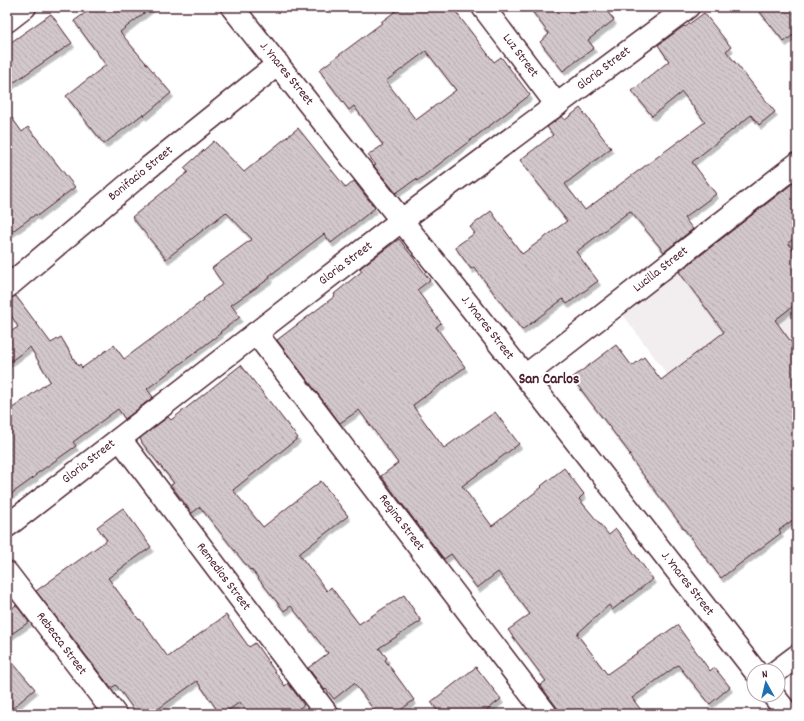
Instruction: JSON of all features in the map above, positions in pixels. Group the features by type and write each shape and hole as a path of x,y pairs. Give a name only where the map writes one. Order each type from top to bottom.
{"street":[{"path":"7,21 25,7"},
{"name":"J. Ynares Street","path":"232,7 525,376 749,663"},
{"name":"Luz Street","path":"483,7 557,105"},
{"name":"Gloria Street","path":"7,526 402,220 688,7"},
{"name":"Bonifacio Street","path":"7,287 142,173 278,64"},
{"name":"Lucilla Street","path":"525,376 797,164"},
{"name":"Regina Street","path":"256,332 546,714"},
{"name":"Remedios Street","path":"120,439 327,714"},
{"name":"Rebecca Street","path":"7,573 115,714"},
{"path":"786,664 797,656"},
{"path":"779,703 788,714"}],"shaded area":[{"path":"797,178 797,523 784,533 621,312"}],"building":[{"path":"93,7 152,7 120,32 171,93 144,116 143,114 104,144 66,96 106,65 74,21"},
{"path":"401,7 452,7 494,62 501,57 530,95 417,181 416,179 396,193 374,166 376,165 368,155 383,145 354,106 349,110 319,70 382,23 381,22","holes":["426,51 456,90 416,120 386,81"]},
{"path":"529,7 604,7 614,20 588,40 594,48 563,71 540,42 549,34"},
{"path":"756,7 797,7 797,32 784,42"},
{"path":"704,13 731,47 726,51 775,112 759,125 751,115 692,162 716,194 684,218 693,229 664,252 630,211 576,252 598,281 567,304 563,299 522,330 474,267 471,269 455,247 475,233 470,227 491,211 522,254 567,221 520,160 553,135 547,127 562,116 565,120 580,108 611,148 565,184 585,210 705,122 682,92 652,116 632,91 669,61 658,45"},
{"path":"51,14 72,43 7,87 7,45"},
{"path":"7,111 22,132 28,127 75,187 37,216 36,214 7,235"},
{"path":"298,128 346,188 354,181 375,208 331,243 324,234 269,276 270,278 231,305 240,317 147,389 153,397 125,419 118,409 73,442 76,446 7,497 7,412 50,381 30,347 7,364 7,334 18,327 7,308 7,299 16,296 51,343 61,337 78,366 80,364 82,368 114,345 124,359 204,300 203,299 223,284 212,268 252,239 226,212 166,259 132,217 188,172 184,168 214,141 244,172"},
{"path":"797,180 797,236 788,243 797,254 797,303 775,320 797,350 797,517 779,530 781,533 721,578 629,456 631,455 572,378 616,345 632,366 644,357 661,380 724,332 679,272"},
{"path":"399,239 430,280 417,290 441,323 436,327 465,367 413,405 415,409 444,448 495,412 519,444 462,486 492,526 564,468 584,494 579,499 609,535 616,529 653,579 612,610 609,605 577,634 607,674 677,625 710,671 714,667 730,687 710,704 678,665 632,698 644,714 562,714 540,685 546,681 508,630 530,614 498,572 477,588 451,554 444,559 381,476 398,463 359,410 340,423 277,340 335,296 334,294 362,271 360,268"},
{"path":"241,365 298,438 233,490 263,527 321,481 348,516 299,554 327,591 331,587 359,624 404,595 421,621 379,648 387,658 385,660 414,700 395,714 377,714 354,683 334,699 326,689 325,690 308,668 328,653 291,606 284,611 200,507 192,513 171,485 174,483 142,443 140,438 168,417 171,420"},
{"path":"123,508 151,547 108,578 168,657 226,615 249,647 255,643 285,686 288,683 304,705 291,714 249,714 240,702 223,714 220,714 197,681 151,714 137,714 116,685 111,688 36,591 107,540 97,527"},
{"path":"16,605 29,622 7,637 7,612"},
{"path":"7,656 35,689 7,713"},
{"path":"476,667 501,699 482,714 440,714 431,702"}],"district":[{"name":"San Carlos","path":"549,380"}]}
